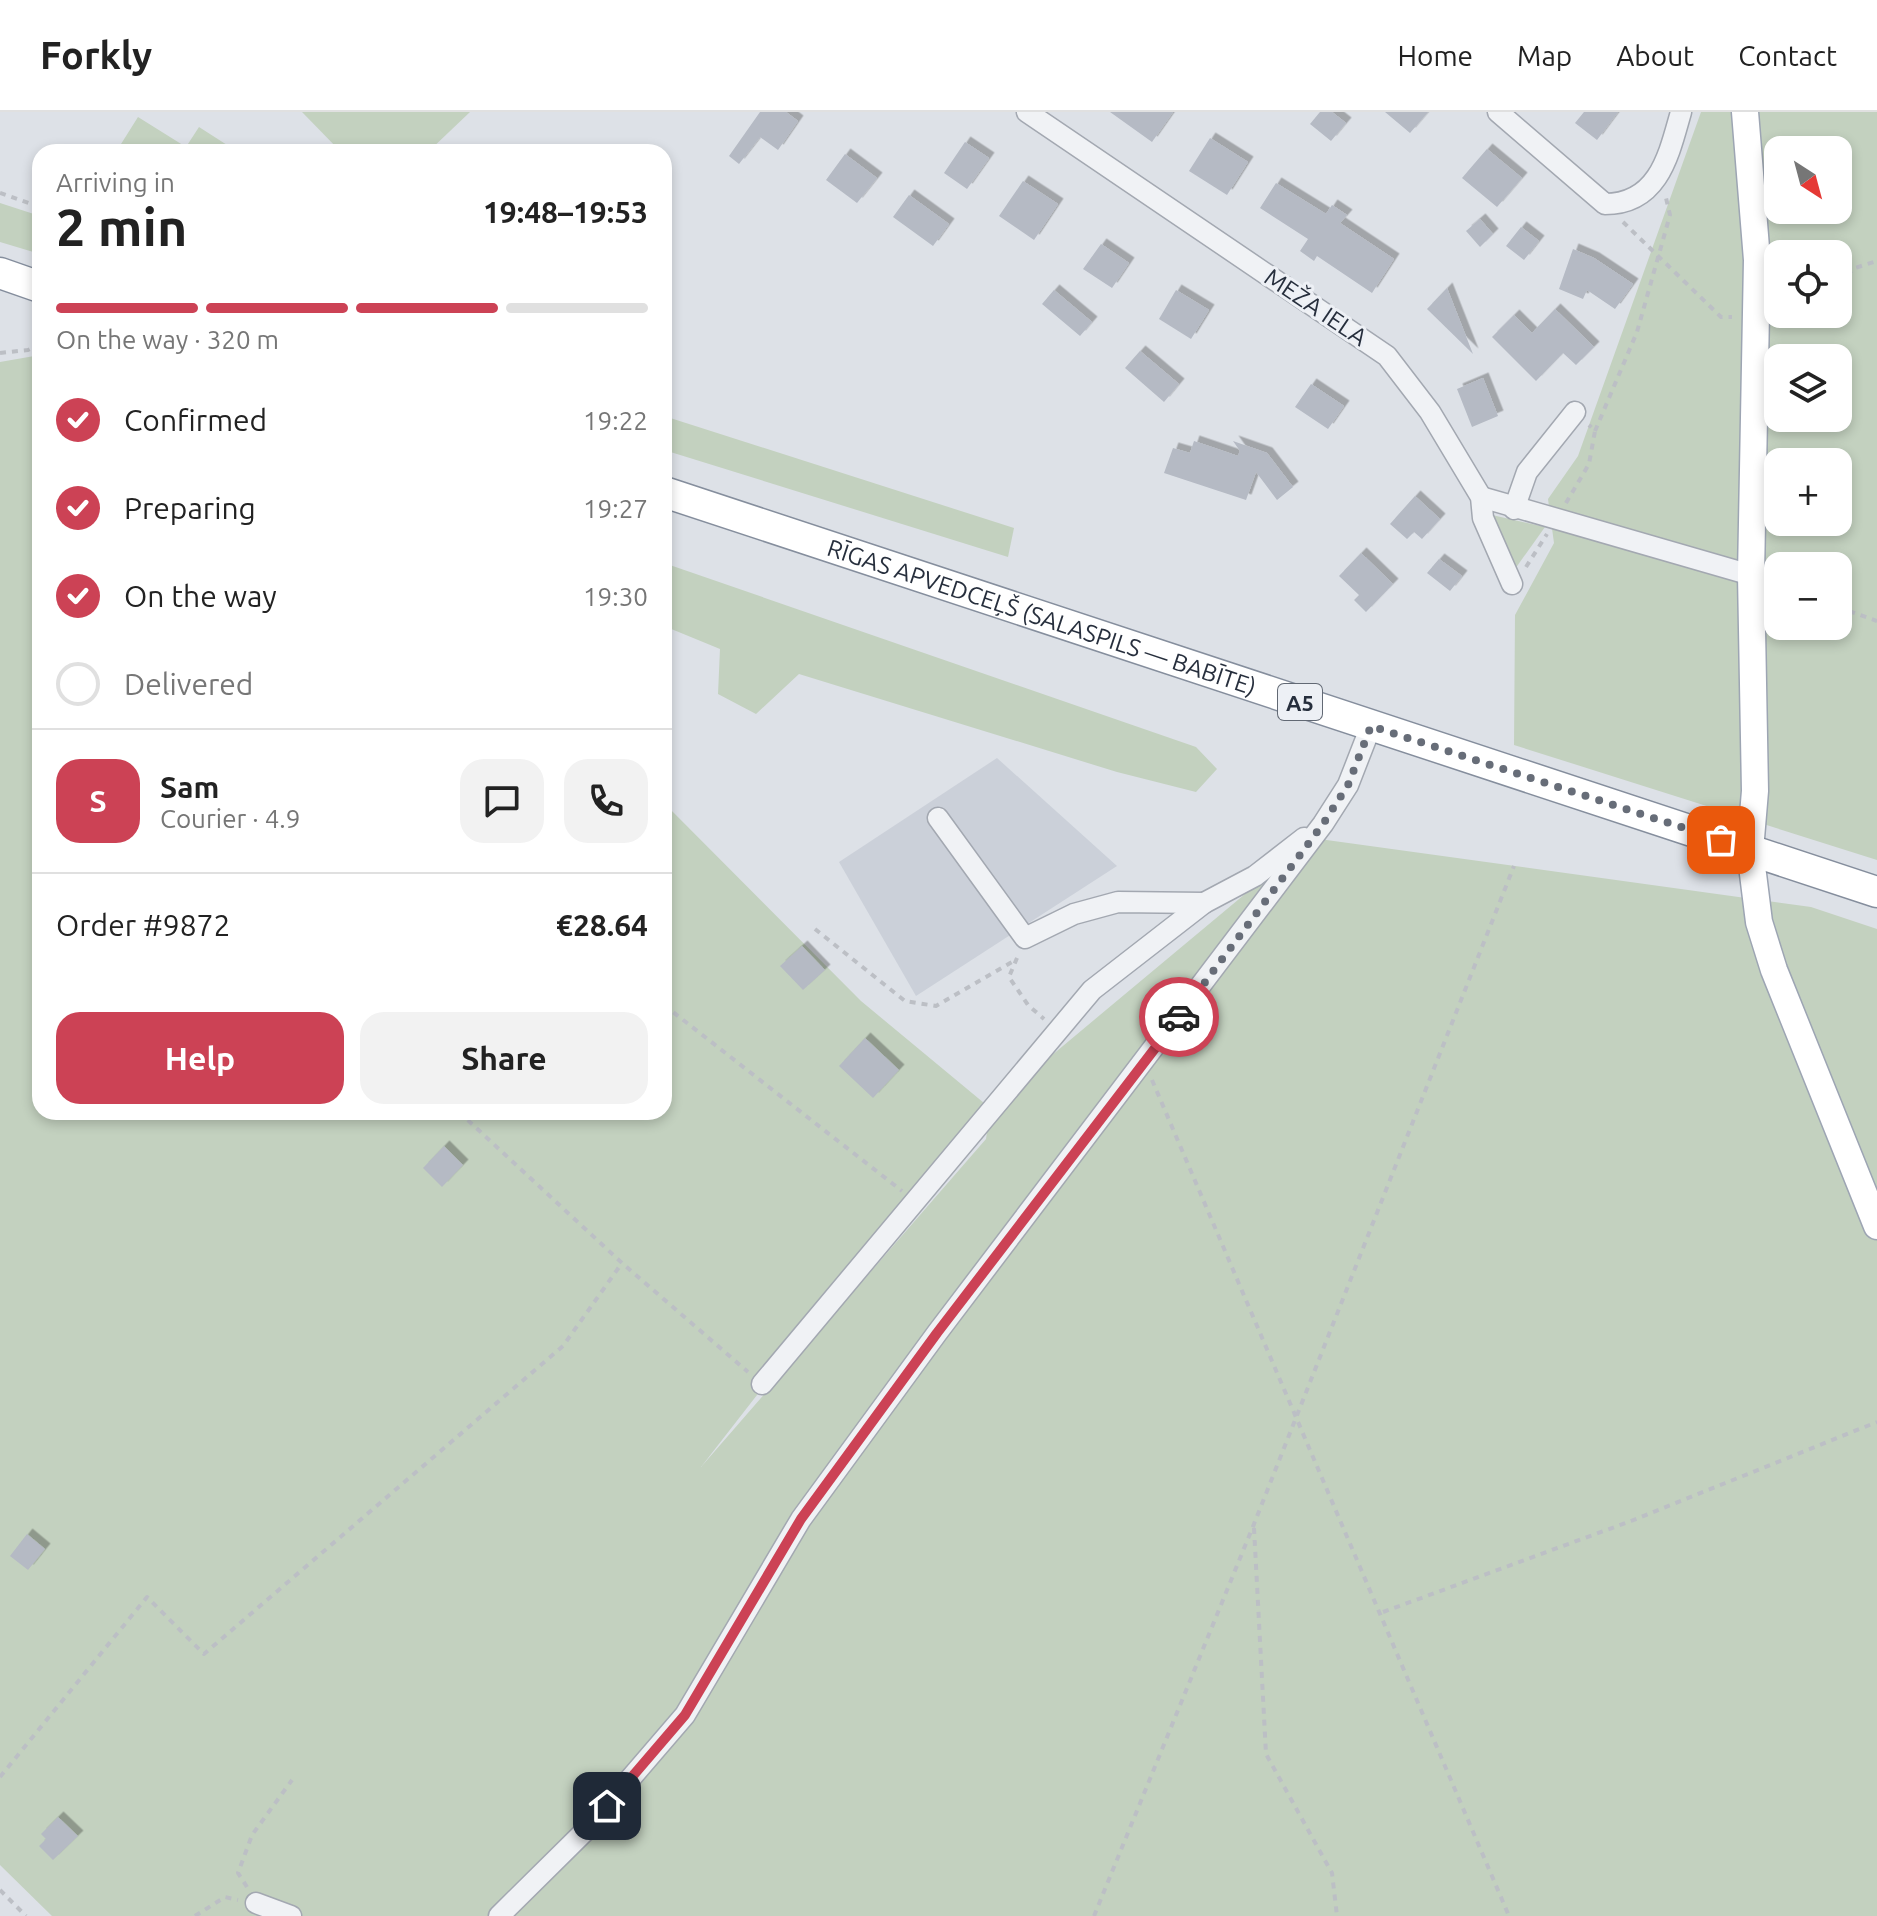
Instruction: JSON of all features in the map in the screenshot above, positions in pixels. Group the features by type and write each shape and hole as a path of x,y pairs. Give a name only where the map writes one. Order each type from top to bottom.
{"highway":[{"path":"0,273 32,284"},
{"name":"RĪGAS APVEDCEĻŠ (SALASPILS — BABĪTE)","path":"672,495 1877,892"}],"main road":[{"path":"1745,112 1753,192 1757,318 1751,575 1755,791 1750,850 1759,922 1774,970 1877,1225"}],"street":[{"name":"MEŽA IELA","path":"1027,112 1387,356 1430,412 1481,497 1483,518 1512,584"},
{"path":"1498,112 1605,204 1617,204 1641,194 1660,177 1681,112"},
{"path":"1514,509 1527,472 1575,412"},
{"path":"1481,497 1514,509 1663,547 1751,575"},
{"path":"499,1916 587,1829 685,1715 801,1519 937,1333 1145,1063 1323,824 1348,785 1371,726"},
{"path":"938,818 1025,938 1074,914 1118,902 1204,903"},
{"path":"762,1384 1092,990 1204,903 1255,876 1323,824"},
{"path":"256,1903 291,1916"}],"path":[{"path":"1595,431 1637,332 1670,215 1660,177"},
{"path":"1,194 32,204"},
{"path":"1605,204 1657,259 1721,317 1757,318"},
{"path":"1852,271 1877,261"},
{"path":"0,353 32,348"},
{"path":"1852,612 1877,621"},
{"path":"1094,1916 1254,1524 1514,866"},
{"path":"815,929 905,1001 936,1006 1017,959"},
{"path":"1025,938 1009,977 1028,1005 1058,1030"},
{"path":"672,1011 915,1201"},
{"path":"1145,1063 1509,1916"},
{"path":"468,1120 622,1263 762,1384"},
{"path":"0,1777 147,1597 204,1654 563,1346 622,1263"},
{"path":"1382,1613 1631,1521 1877,1422"},
{"path":"1254,1524 1266,1754 1332,1873 1337,1916"},
{"path":"256,1903 238,1873 252,1835 292,1780"},
{"path":"0,1890 26,1916"},
{"path":"195,1916 225,1897 256,1903"}],"shaded area":[{"path":"997,758 1117,866 916,996 839,862"}],"green space":[{"path":"302,112 470,112 436,144 333,144"},
{"path":"1701,112 1877,112 1877,860 1514,745 1515,615 1554,543 1548,499 1578,456"},
{"path":"138,117 181,144 121,144"},
{"path":"199,127 226,144 188,144"},
{"path":"0,203 32,213 32,252 0,242"},
{"path":"32,356 32,1120 672,1120 672,811 861,1001 984,1103 701,1467 986,1139 991,1106 1312,838 1811,907 1877,929 1877,1916 52,1916 0,1865 0,362"},
{"path":"672,419 1014,528 1008,557 672,452"},
{"path":"1492,515 1545,527 1515,569"},
{"path":"672,566 1196,747 1217,769 1196,792 1117,772 799,674 756,714 718,694 720,649 672,629"}],"building":[{"path":"760,112 786,112 798,121 778,150 760,137 739,164 729,156"},
{"path":"1110,112 1173,112 1152,142"},
{"path":"1320,112 1332,112 1346,123 1331,141 1310,124"},
{"path":"1385,112 1428,112 1410,133"},
{"path":"1584,112 1618,112 1597,140 1575,123"},
{"path":"1210,138 1248,162 1227,195 1189,171"},
{"path":"965,142 989,158 967,189 944,173"},
{"path":"1487,149 1522,178 1497,207 1462,178"},
{"path":"845,154 877,178 857,203 826,180"},
{"path":"1023,181 1058,204 1034,240 999,216"},
{"path":"1276,183 1326,214 1332,205 1347,215 1340,223 1394,259 1372,293 1317,256 1314,261 1300,251 1308,239 1260,208"},
{"path":"909,195 949,224 933,246 893,217"},
{"path":"1480,219 1493,234 1480,247 1466,231"},
{"path":"1521,227 1539,241 1524,260 1506,246"},
{"path":"1101,244 1129,263 1112,288 1083,269"},
{"path":"1573,249 1594,258 1633,284 1615,309 1587,290 1583,299 1559,289"},
{"path":"1447,288 1473,354 1427,309"},
{"path":"1054,290 1092,322 1080,336 1042,304"},
{"path":"1176,290 1209,310 1191,339 1159,319"},
{"path":"1555,309 1594,347 1576,365 1563,353 1536,381 1492,337 1514,315 1532,333"},
{"path":"1140,351 1179,384 1164,402 1125,368"},
{"path":"1483,378 1498,416 1472,427 1457,389"},
{"path":"1311,384 1344,406 1328,429 1295,407"},
{"path":"1194,441 1238,456 1240,451 1233,441 1267,453 1293,487 1277,500 1256,472 1246,500 1164,473 1173,448 1190,453"},
{"path":"1415,496 1440,519 1422,539 1414,532 1407,539 1390,524"},
{"path":"1361,553 1393,584 1366,612 1354,600 1359,595 1339,576"},
{"path":"1439,559 1462,576 1450,591 1427,573"},
{"path":"802,946 825,970 803,990 780,966"},
{"path":"865,1038 899,1070 873,1098 839,1066"},
{"path":"444,1146 463,1165 442,1187 423,1168"},
{"path":"27,1534 45,1549 28,1570 10,1556"},
{"path":"58,1817 78,1836 53,1860 39,1846 46,1839 41,1834"}],"way so far":[{"path":"1179,1017 1323,824 1348,785 1371,726 1721,840"}],"route":[{"path":"607,1806 685,1715 801,1519 937,1333 1179,1017"}]}
